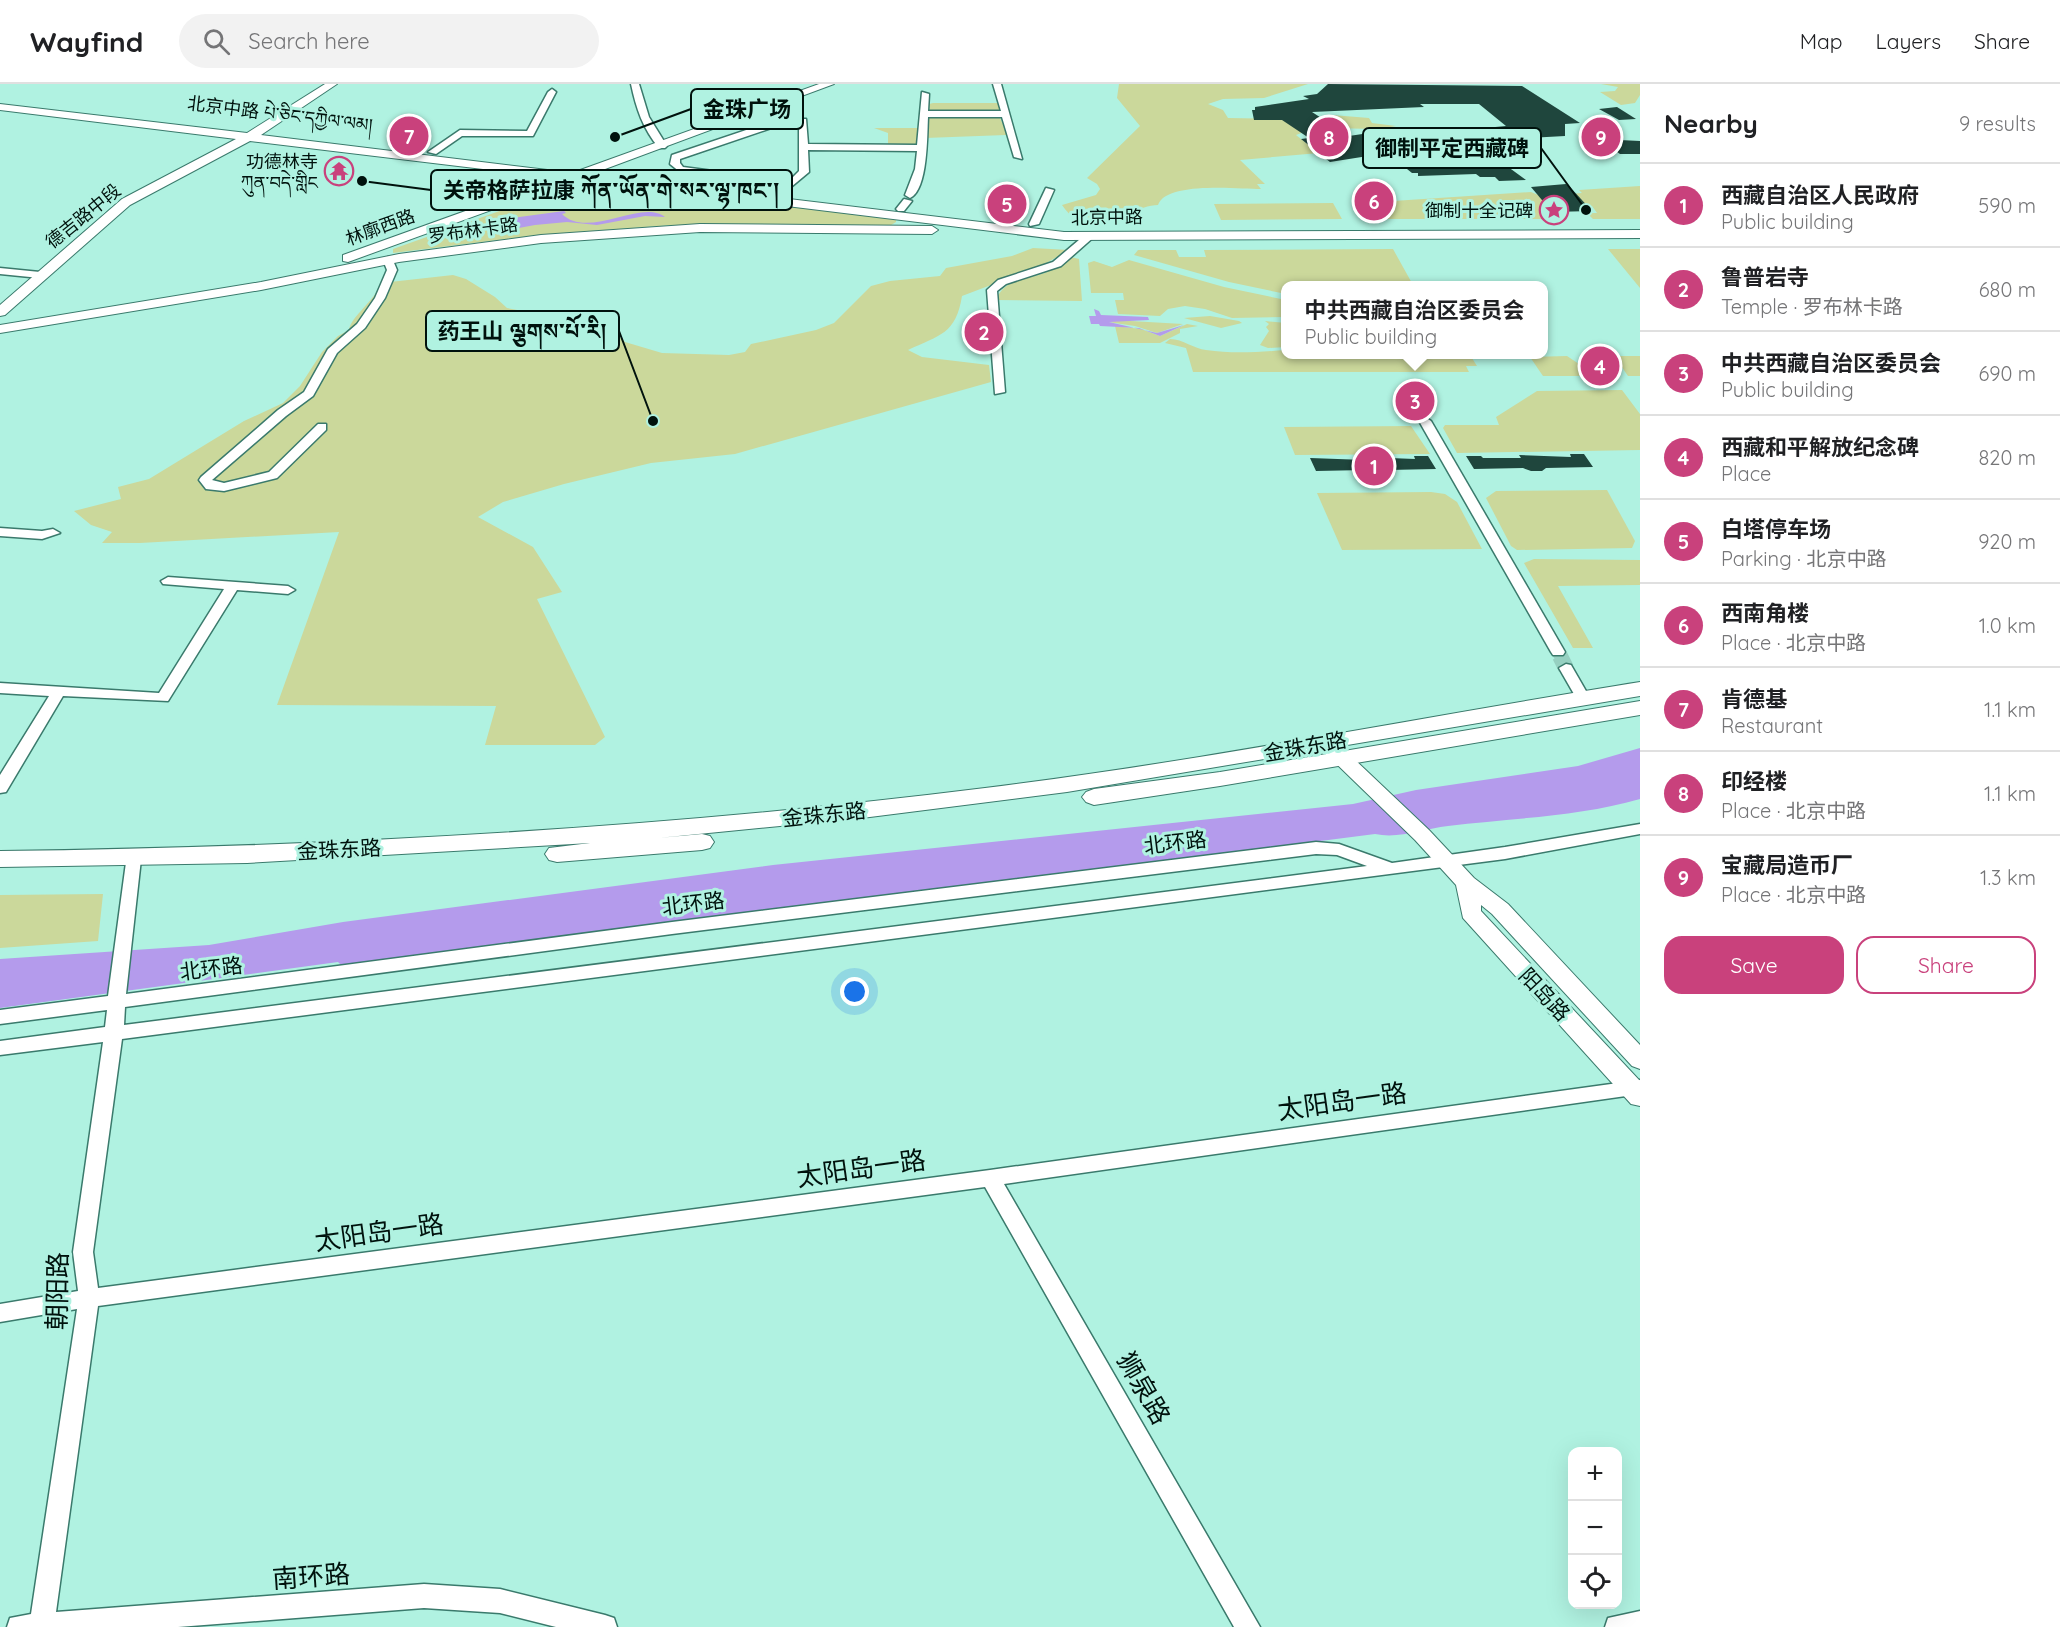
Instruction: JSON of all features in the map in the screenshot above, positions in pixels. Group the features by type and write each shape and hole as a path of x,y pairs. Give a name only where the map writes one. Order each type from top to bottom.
{"highway":[{"name":"金珠东路","path":"0,875 133,866 485,859 633,849 962,815 1220,779 1334,751 1583,698 1640,689"},
{"name":"金珠东路","path":"1334,751 1640,708"},
{"name":"金珠东路","path":"0,859 133,866"}],"main road":[{"name":"德吉路中段","path":"0,312 126,202 257,133 332,84"},
{"name":"林廓西路","path":"282,281 585,174 828,84"},
{"name":"北京中路 པེ་ཅིང་དཀྱིལ་ལམ།","path":"0,100 585,174"},
{"name":"北京中路 པེ་ཅིང་དཀྱིལ་ལམ།","path":"0,107 433,152 585,174"},
{"name":"北京中路","path":"585,174 906,202 1031,228 1640,227"},
{"name":"北京中路","path":"585,174 1089,236 1640,234"},
{"name":"罗布林卡路","path":"0,328 282,281 388,260 484,246 654,230 1031,228"},
{"name":"阳岛路","path":"1334,751 1368,786 1422,835 1466,883 1500,909 1640,1059"},
{"name":"阳岛路","path":"1466,883 1472,914 1637,1091"}],"street":[{"path":"635,84 642,112 653,136 662,146"},
{"path":"997,84 1004,114 1019,157"},
{"path":"433,152 460,133 530,134 552,92"},
{"path":"906,202 920,169 924,94"},
{"path":"923,114 1004,114"},
{"path":"782,121 804,121 805,147 804,172 791,184 680,169 674,160 782,121"},
{"path":"805,147 921,148"},
{"path":"1031,228 1049,190"},
{"path":"999,392 992,290 1002,282 1056,264 1089,236"},
{"path":"322,427 273,475 224,487 210,486 205,480 282,413 309,394 332,351 361,326 380,298 392,270 388,260"},
{"path":"0,271 40,275"},
{"path":"1425,421 1558,651"},
{"path":"0,532 42,535 53,533"},
{"path":"168,581 288,591"},
{"path":"0,688 163,698 233,586"},
{"path":"1566,668 1583,698"},
{"path":"0,788 59,691"},
{"path":"0,1048 1389,869 1505,853 1640,829"},
{"name":"北环路","path":"0,1017 118,999 1316,848 1339,850 1389,869"},
{"name":"朝阳路","path":"31,1626 89,1298 83,1252 114,1032 122,944 133,866"},
{"name":"太阳岛一路","path":"0,1313 89,1298 1637,1091"},
{"name":"狮泉路","path":"990,1178 1248,1627"},
{"name":"南环路","path":"31,1626 424,1596 500,1601 605,1627"},
{"path":"1617,1627 1640,1623"}],"green space":[{"path":"1119,84 1308,84 1264,98 1223,99 1208,104 1223,110 1228,118 1289,119 1313,124 1332,115 1369,118 1372,123 1396,126 1308,131 1296,135 1319,153 1240,160 1265,184 1257,184 1261,189 1188,189 1164,197 1158,205 1096,222 1083,221 1072,216 1062,205 1096,195 1100,189 1097,184 1087,178 1140,126 1117,98"},
{"path":"1601,84 1640,84 1640,95 1635,103 1621,105 1600,92 1615,91 1618,87"},
{"path":"998,103 1000,111 930,112 929,104"},
{"path":"929,116 999,116 1010,139 1006,135 925,138"},
{"path":"874,128 918,128 916,145 888,144 888,133"},
{"path":"610,184 890,218 896,219 896,222 888,227 673,225 538,235 393,253 393,249 547,194 573,187"},
{"path":"1640,186 1640,219 1593,219 1587,213 1597,213 1592,206 1579,206 1570,194 1582,193 1579,190"},
{"path":"1531,192 1543,197 1551,205 1541,206 1548,214 1561,214 1565,219 1369,219 1360,207 1396,205 1393,201"},
{"path":"1333,203 1342,219 1221,220 1214,204"},
{"path":"1033,248 1069,250 1041,266 962,296 956,318 945,332 908,350 922,357 989,365 991,382 735,454 651,463 564,484 503,502 478,517 533,547 562,592 537,599 605,737 595,745 485,745 496,706 277,705 339,532 102,543 112,532 91,525 74,511 121,499 118,487 149,479 244,421 283,403 300,386 322,352 338,336 349,330 354,319 374,296 381,283 453,275 466,279 495,297 507,308 600,326 613,331 625,342 662,353 729,355 745,352 751,344 816,330 834,323 871,286 890,281 940,276 946,268 1012,256"},
{"path":"1393,249 1411,281 1281,281 1281,293 1229,282 1134,255 1138,250 1176,250 1179,257 1206,257 1204,250"},
{"path":"1608,249 1640,249 1640,288"},
{"path":"1071,257 1079,259 1082,301 996,300 1010,284 1047,272"},
{"path":"1129,260 1224,287 1281,299 1281,317 1232,318 1205,309 1185,306 1168,309 1160,316 1118,314 1115,300 1124,300 1123,293 1091,293 1088,263 1094,261 1112,267"},
{"path":"1210,316 1242,323 1221,328 1184,318"},
{"path":"1113,320 1183,324 1157,333 1135,326 1108,322"},
{"path":"1265,321 1281,323 1281,347 1268,348 1260,345 1269,331 1266,327 1269,324"},
{"path":"1187,324 1198,326 1180,329 1180,333 1160,343 1119,343 1115,326 1141,329 1160,336"},
{"path":"1170,339 1202,349 1226,352 1281,350 1281,359 1473,359 1477,366 1466,366 1469,372 1193,372 1186,348 1165,343"},
{"path":"1567,356 1579,364 1587,376 1543,376 1531,359 1548,359 1548,357"},
{"path":"1602,356 1640,356 1640,376 1628,376 1617,360"},
{"path":"1622,390 1640,414 1640,450 1457,453 1443,428 1445,425 1499,425 1496,417 1537,391"},
{"path":"1411,426 1430,454 1295,455 1284,427"},
{"path":"1607,490 1635,541 1632,548 1517,550 1511,546 1486,498 1496,491"},
{"path":"1431,492 1445,494 1457,502 1482,549 1342,550 1317,493"},
{"path":"1534,559 1640,560 1640,585 1558,586 1593,648 1573,648 1524,563"},
{"path":"103,894 98,941 0,948 0,895"}],"shaded area":[{"path":"564,211 566,213 562,214 573,221 586,223 643,212 655,212 665,217 645,216 597,225 567,222 535,225 487,234 495,228 505,226 512,218"},
{"path":"1094,309 1101,315 1148,317 1149,320 1109,322 1134,328 1100,326 1091,324 1089,316 1096,316"},
{"path":"1184,325 1160,336 1145,330 1157,333"},
{"path":"1640,748 1640,799 1593,810 1448,826 1402,834 1375,834 342,966 338,962 0,1008 0,959 209,945 343,922 773,865 1353,804 1416,790 1578,766"}],"building":[{"path":"1328,84 1522,86 1580,123 1565,124 1565,136 1477,141 1481,145 1478,145 1526,180 1499,181 1495,177 1480,177 1476,174 1418,176 1418,173 1412,173 1387,153 1330,162 1301,139 1309,138 1282,120 1254,120 1252,110 1255,110 1255,107 1309,99 1303,96 1317,94","holes":["1420,104 1479,104 1506,126 1421,134 1409,127 1349,136 1312,112 1424,107"]},
{"path":"1617,107 1636,119 1619,120 1599,109"},
{"path":"1599,139 1640,141 1640,154 1620,154"},
{"path":"1566,184 1592,211 1552,212 1531,187"},
{"path":"1395,393 1426,393 1434,409 1404,409"},
{"path":"1570,454 1584,454 1593,467 1546,468 1542,471 1523,468 1474,469 1466,456 1483,458 1521,458 1519,455 1571,457"},
{"path":"1414,456 1428,456 1436,469 1388,470 1384,473 1365,470 1316,471 1310,458 1415,459"}],"tunnel":[{"path":"1558,652 1561,657"},
{"path":"1560,656 1566,668"}],"place":[{"name":"肯德基","path":"409,136"},
{"name":"金珠广场","path":"615,137"},
{"name":"印经楼","path":"1329,137"},
{"name":"宝藏局造币厂","path":"1601,137"},
{"name":"功德林寺 ཀུན་བདེ་གླིང","path":"339,171"},
{"name":"关帝格萨拉康 ཀོན་ཡོན་གེ་སར་ལྷ་ཁང་།","path":"362,181"},
{"name":"西南角楼","path":"1374,201"},
{"name":"白塔停车场","path":"1007,204"},
{"name":"御制十全记碑","path":"1554,210"},
{"name":"御制平定西藏碑","path":"1586,210"},
{"name":"鲁普岩寺","path":"984,332"},
{"name":"西藏和平解放纪念碑","path":"1600,366"},
{"name":"中共西藏自治区委员会","path":"1415,401"},
{"name":"药王山 ལྕགས་པོ་རི།","path":"653,421"},
{"name":"西藏自治区人民政府","path":"1374,466"}]}
